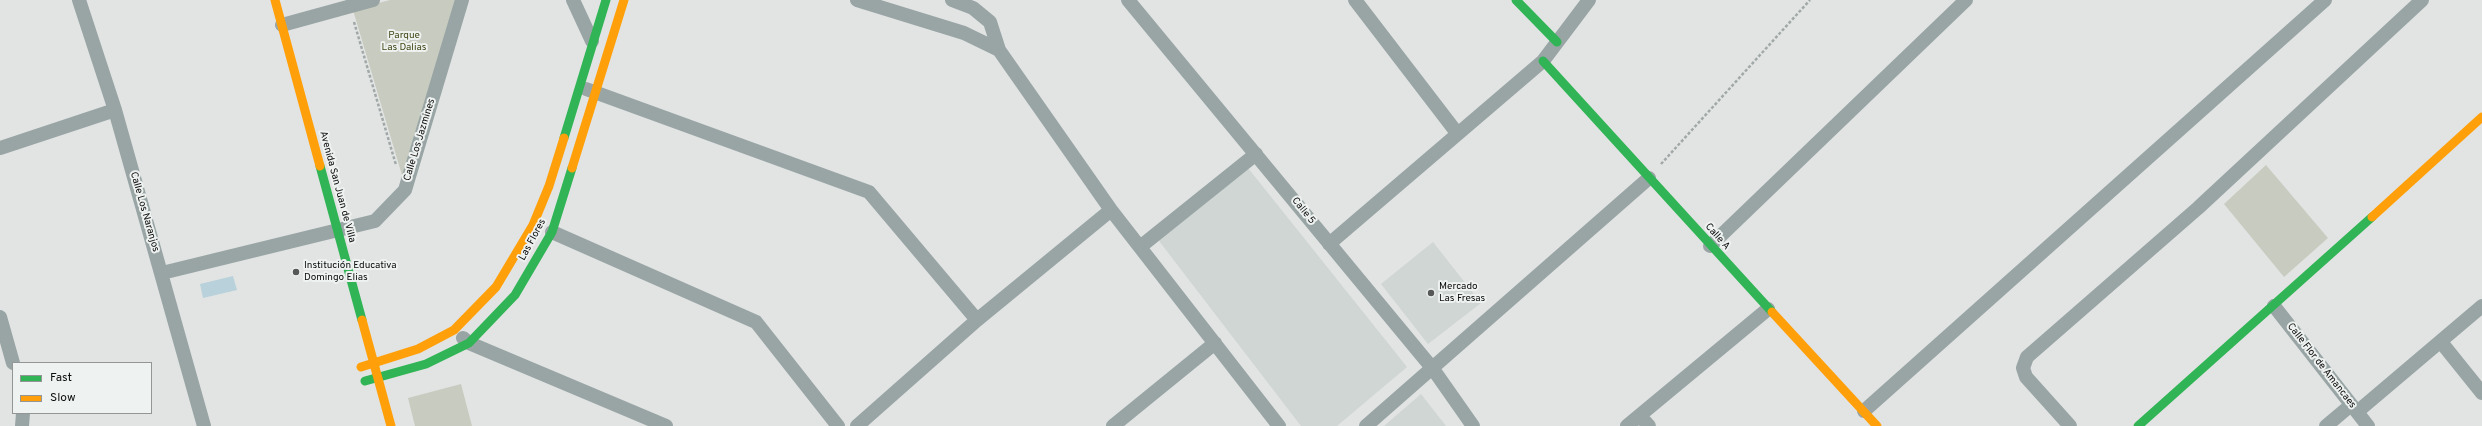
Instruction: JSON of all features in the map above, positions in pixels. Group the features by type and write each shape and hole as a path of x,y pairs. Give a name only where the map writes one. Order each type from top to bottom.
{"street":[{"name":"Calle Los Naranjos","path":"79,0 115,110 204,426"},
{"name":"Avenida San Juan de Villa","path":"275,0 329,232 374,364 391,426"},
{"path":"282,25 373,0"},
{"name":"Calle Los Jazmines","path":"162,273 375,222 403,192 462,0"},
{"path":"573,0 592,41"},
{"name":"Las Flores","path":"606,0 578,86 549,186 533,225 496,287 454,330 418,349 374,364 360,364 366,385 378,378 426,364 469,343 514,295 552,232 597,93 624,0"},
{"path":"857,0 964,33 999,50"},
{"path":"952,0 982,13 990,22 999,50 1111,210 1279,426"},
{"name":"Calle 5","path":"1128,0 1433,369 1473,426"},
{"path":"1516,0 1557,42"},
{"path":"1329,244 1543,61 1589,0"},
{"path":"1710,246 1966,0"},
{"path":"1864,411 2325,0"},
{"path":"2070,426 2026,377 2023,368 2027,358 2198,208 2422,0"},
{"path":"1357,1 1457,133"},
{"name":"Calle A","path":"1543,61 1710,246 1877,426"},
{"path":"578,86 869,192 977,320"},
{"path":"0,148 115,110"},
{"path":"2138,426 2274,306 2482,117"},
{"path":"1140,247 1256,154"},
{"path":"1366,426 1433,369 1649,178"},
{"path":"856,426 977,320 1111,210"},
{"path":"552,232 756,322 838,426"},
{"name":"Calle Flor de Amancaes","path":"2274,306 2368,426"},
{"path":"2326,426 2354,409 2440,342 2482,306"},
{"path":"1627,426 1645,421 1768,309"},
{"path":"0,317 13,362"},
{"path":"454,330 469,343 666,426"},
{"path":"1113,426 1215,342"},
{"path":"2440,342 2482,393"},
{"path":"22,426 23,414"}],"path":[{"path":"1649,178 1810,0"},
{"path":"350,6 403,192"}],"shaded area":[{"path":"1248,168 1407,367 1337,426 1301,426 1156,237"},
{"name":"Mercado Las Fresas","path":"1433,242 1481,303 1428,344 1381,284"},
{"path":"1421,394 1446,426 1384,426"}],"green space":[{"name":"Parque Las Dalias","path":"390,0 457,0 404,182 353,10"},
{"path":"2266,165 2328,238 2284,277 2224,204"},
{"path":"461,384 472,426 415,426 408,398"}],"water":[{"path":"233,276 237,290 203,298 200,284"}],"traffic: fast":[{"path":"564,138 606,0"},
{"path":"1516,0 1557,42"},
{"path":"1543,61 1772,312"},
{"path":"320,166 362,320"},
{"path":"365,381 426,364 469,343 515,295 552,232 572,168"},
{"path":"2138,426 2372,217"}],"traffic: slow":[{"path":"275,0 320,166"},
{"path":"572,168 624,0"},
{"path":"2372,217 2482,117"},
{"path":"361,367 418,349 454,330 496,287 533,225 549,186 564,138"},
{"path":"1772,312 1877,426"},
{"path":"362,320 391,426"}],"place":[{"name":"Institución Educativa Domingo Elias","path":"296,272"},
{"name":"Mercado Las Fresas","path":"1431,293"}]}
